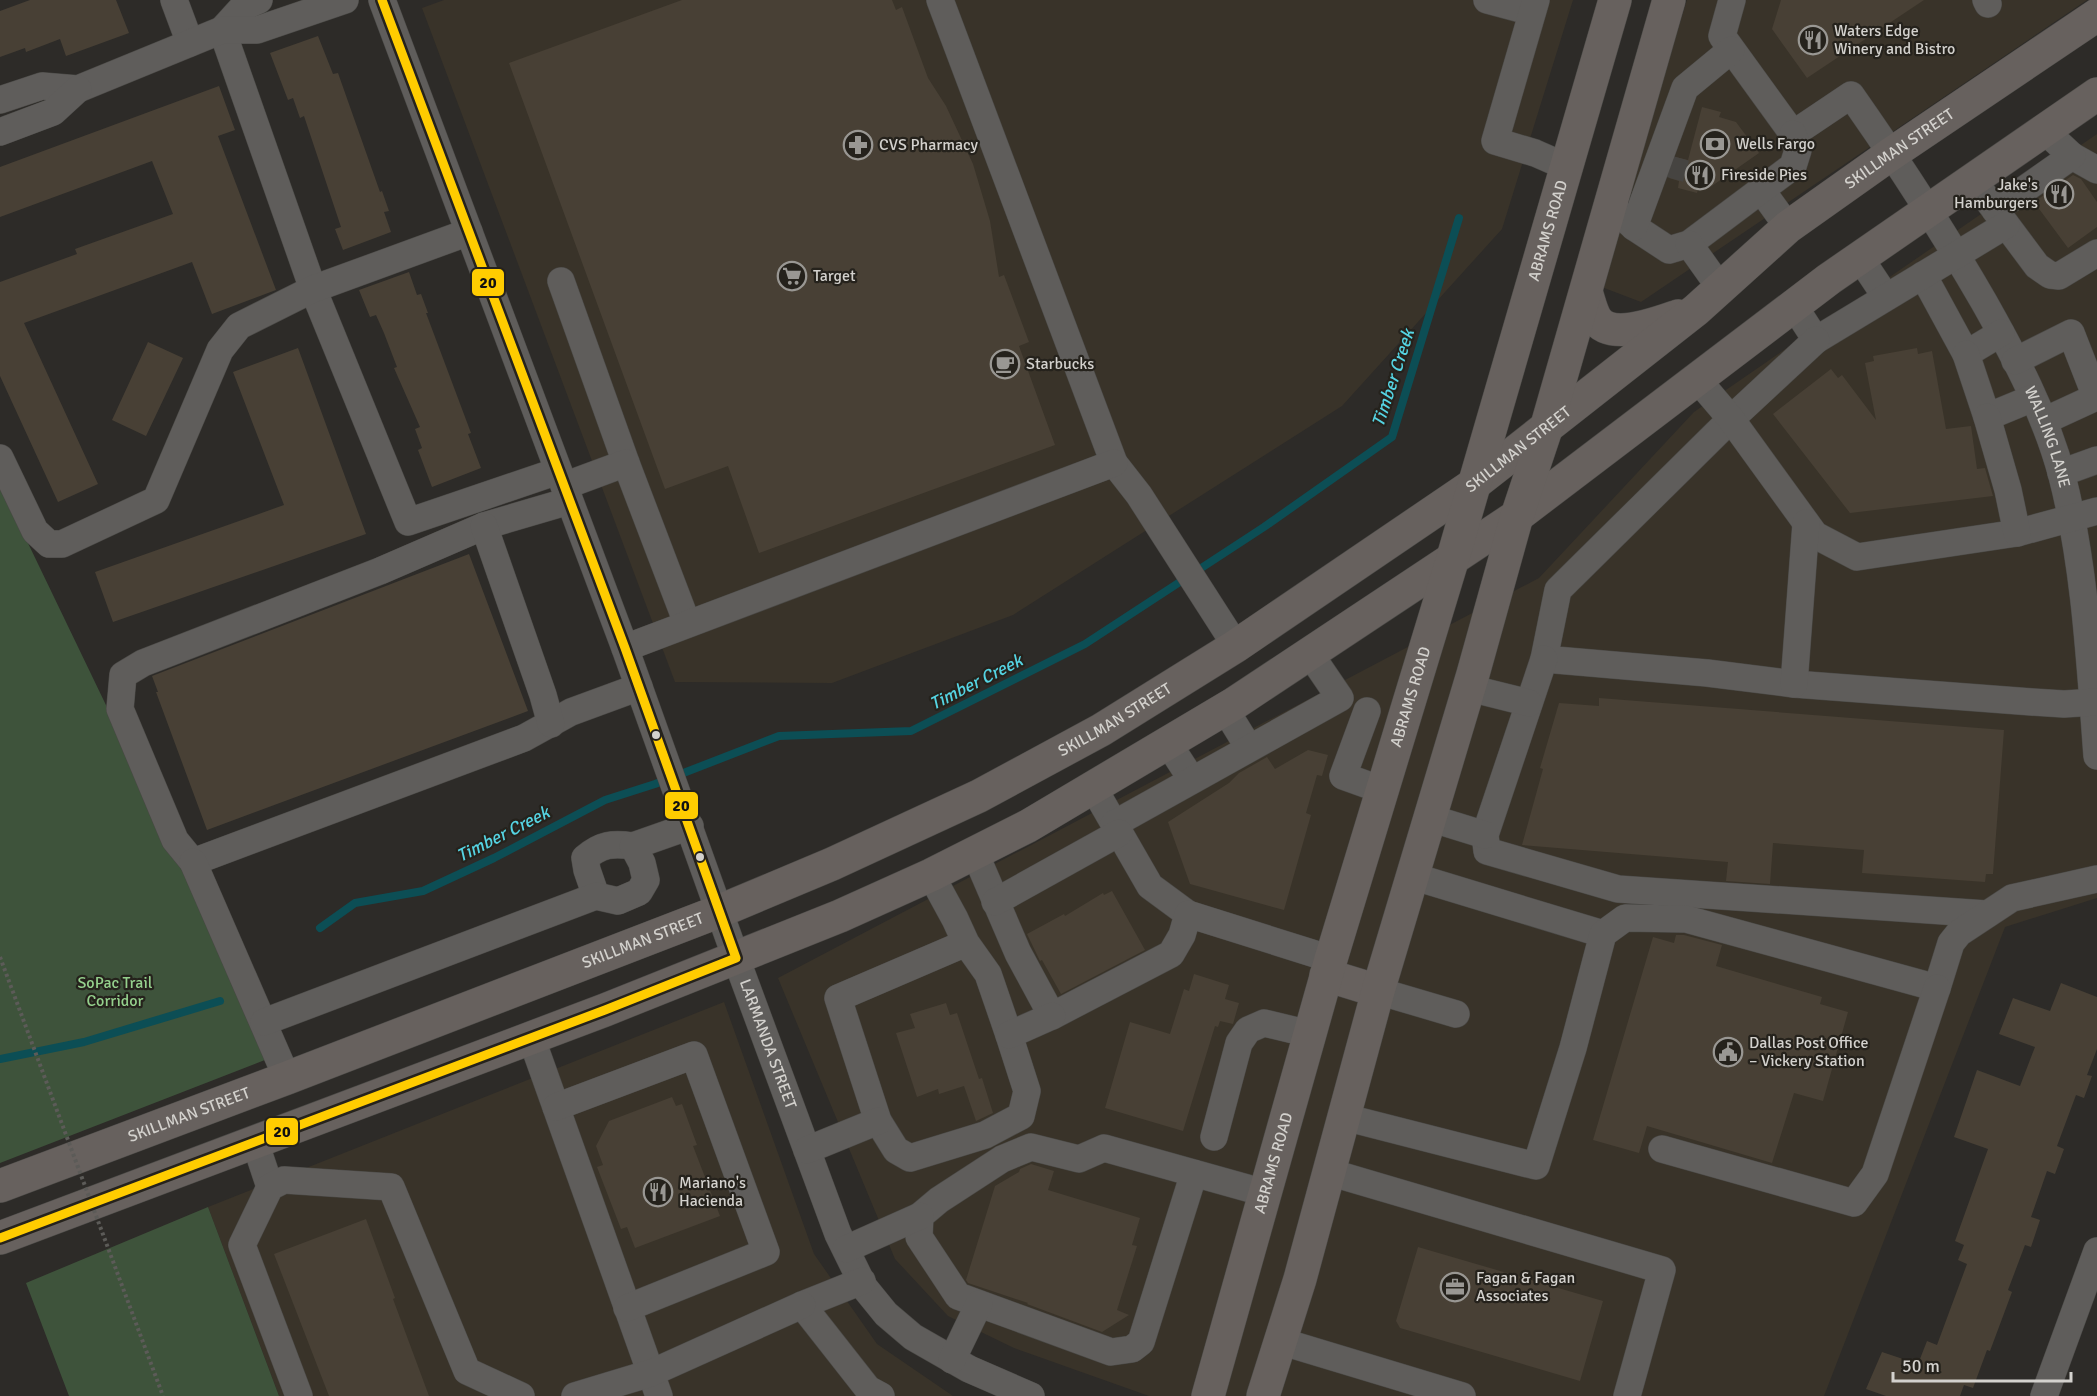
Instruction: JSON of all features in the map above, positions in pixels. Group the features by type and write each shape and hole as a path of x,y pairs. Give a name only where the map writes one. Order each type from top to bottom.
{"main road":[{"name":"ABRAMS ROAD","path":"1208,1396 1328,967 1452,561 1615,0"},
{"path":"1263,1396 1300,1279 1378,991 1469,688 1517,516 1546,429 1669,0"},
{"name":"SKILLMAN STREET","path":"0,1186 720,911 832,864 979,796 1101,730 1236,645 1473,485 1696,310 1788,227 1891,154 2097,15"},
{"path":"0,1238 736,958 840,916 931,875 1028,826 1225,709 1452,561 1517,516 1860,258 2097,94"},
{"path":"1586,292 1596,319 1603,325 1614,328 1640,328 1696,310"},
{"path":"1328,967 1378,991"}],"street":[{"path":"174,0 190,43"},
{"path":"222,30 242,8 259,0"},
{"path":"0,132 53,112 78,89 222,30 257,30 345,0"},
{"name":"LARMANDA STREET","path":"382,0 625,648 838,1234 862,1281 886,1314 913,1336 969,1370 1031,1396"},
{"path":"940,0 1114,464 1132,503 1172,548 1236,645"},
{"path":"1487,0 1534,6 1495,141 1535,153 1567,167"},
{"path":"1610,205 1634,227 1669,250 1689,244 1762,191 1792,166 1798,150 1793,134 1722,36 1732,0"},
{"path":"222,30 313,289 408,522 564,486"},
{"path":"1646,194 1666,190 1685,88 1731,51"},
{"path":"0,100 42,86 78,89"},
{"name":"WALLING LANE","path":"1793,134 1851,95 1957,255 2015,361 2038,409 2061,473 2085,515 2097,756"},
{"path":"2044,130 2072,156 2097,170"},
{"path":"1987,914 1618,889 1487,851 1485,835 1544,659 1558,590 1731,419 1816,340 1957,255 2072,156"},
{"path":"1634,227 1646,194 1671,157"},
{"path":"1972,179 2037,266 2050,275 2059,276 2069,272 2097,253"},
{"path":"1762,191 1788,227"},
{"path":"0,458 34,531 49,544 62,544 156,500 220,350 239,326 313,289 469,232"},
{"path":"1689,244 1720,289"},
{"path":"1860,258 1886,297"},
{"path":"1923,275 1966,354 2008,490 2017,533"},
{"path":"561,281 626,463 687,623"},
{"path":"1794,306 1816,340"},
{"path":"1966,354 2001,333"},
{"path":"1987,417 2096,397 2071,333 2015,361"},
{"path":"1697,379 1731,419 1815,535 1857,557 2017,533 2085,515"},
{"path":"2061,473 2097,460"},
{"path":"287,1078 193,862 175,840 120,709 123,675 143,663 380,571 483,526 564,486 626,463"},
{"path":"625,648 1114,464"},
{"path":"1794,684 1806,523"},
{"path":"483,526 543,695 551,724"},
{"path":"1310,654 1340,698 1401,727"},
{"path":"1544,659 1707,673 1794,684 2032,702 2095,702"},
{"path":"193,862 524,738 571,712 639,687"},
{"path":"1469,688 1529,704"},
{"path":"995,902 1117,829 1192,780 1340,698"},
{"path":"1225,709 1250,748"},
{"path":"1367,711 1342,776 1382,789"},
{"path":"1168,743 1192,780"},
{"path":"1094,787 1150,886 1188,914 1328,967"},
{"path":"1430,818 1485,835"},
{"path":"596,896 585,858 596,848 616,844 633,846 692,831"},
{"path":"264,1022 596,896 618,901 639,892 646,880 642,863 633,846"},
{"path":"975,853 1018,953 1052,1016"},
{"path":"931,875 966,944 988,974 1027,1091 1021,1116 985,1135 910,1158 896,1150 878,1121 838,998 966,944"},
{"path":"1412,876 1603,933"},
{"path":"1662,1149 1854,1203 1875,1174 1951,944 1959,933 2012,898 2097,879"},
{"path":"1010,1035 1052,1016 1171,954 1182,935 1188,914"},
{"path":"1344,1117 1536,1166 1573,1048 1603,933 1625,918 1686,919 1937,988"},
{"path":"1378,991 1456,1014"},
{"path":"1214,1137 1239,1043 1248,1030 1264,1023 1310,1034"},
{"path":"531,1037 655,1385"},
{"path":"556,1107 694,1055 766,1252 627,1308"},
{"path":"807,1150 878,1121"},
{"path":"255,1142 270,1187"},
{"path":"846,1249 920,1216 939,1200 1002,1159 1031,1147 1079,1159 1104,1148 1265,1192"},
{"path":"1329,1172 1662,1270 1627,1396"},
{"path":"920,1216 919,1237 958,1296 1111,1352 1132,1349 1141,1342 1194,1173"},
{"path":"300,1396 242,1245 270,1187 284,1180 391,1187 467,1371 521,1396"},
{"path":"2044,1396 2097,1251"},
{"path":"575,1396 655,1385 802,1305 862,1281"},
{"path":"952,1360 979,1304"},
{"path":"802,1305 867,1389 880,1396"},
{"path":"1280,1341 1462,1396"}],"path":[{"path":"0,957 163,1396"}],"shaded area":[{"path":"444,0 1573,0 1502,229 1342,406 1013,615 832,683 675,682 422,8"},
{"path":"1687,0 2087,0 1641,302 1599,286"},
{"path":"2097,134 2097,898 2005,927 1824,1396 1149,1396 1014,1348 948,1316 895,1259 778,978 1539,578 1694,412"},
{"path":"724,1002 814,1254 877,1344 953,1396 279,1396 208,1207"}],"green space":[{"name":"SoPac Trail Corridor","path":"0,485 275,1056 0,1163"},
{"path":"208,1207 279,1396 69,1396 26,1283"}],"building":[{"path":"30,0 116,0 129,33 66,56 60,39 26,52 25,48 0,57 0,11"},
{"name":"Target","path":"682,0 892,0 896,10 902,7 928,78 946,106 973,164 990,221 999,277 1004,275 1029,342 1019,346 1055,445 759,553 728,466 665,489 509,63"},
{"path":"1781,0 1924,0 1807,78 1772,29"},
{"path":"318,36 333,74 338,73 380,192 382,191 389,211 384,212 391,232 343,250 335,229 341,227 304,116 300,118 293,98 288,100 270,53"},
{"path":"219,86 235,130 218,136 276,290 212,314 192,262 24,323 98,484 58,502 0,376 0,282 77,254 75,249 173,214 152,161 0,217 0,167"},
{"path":"1702,107 1721,112 1719,117 1736,122 1759,153 1709,188 1699,185 1697,193 1678,188 1679,181 1669,178 1676,157 1688,160"},
{"path":"2073,175 2081,179 2097,202 2097,227 2068,248 2034,202"},
{"path":"409,272 417,295 421,294 428,313 426,313 471,433 468,434 481,468 432,487 418,450 422,448 415,429 420,427 394,368 397,367 376,315 370,317 359,290"},
{"path":"148,342 183,358 146,436 112,420"},
{"path":"298,348 366,534 113,622 95,572 284,505 233,372"},
{"path":"1917,348 1918,354 1932,351 1946,429 1971,426 1977,469 1985,468 1993,496 1850,513 1773,414 1831,369 1838,378 1842,375 1876,420 1865,363 1874,361 1873,356"},
{"path":"469,554 528,711 207,830 152,676"},
{"path":"1599,698 2004,730 1993,874 1986,874 1985,882 1862,873 1864,850 1773,843 1770,884 1726,881 1728,862 1522,845 1543,769 1540,768 1559,703 1599,706"},
{"path":"1308,750 1328,755 1322,776 1317,775 1306,813 1311,815 1284,910 1190,884 1168,822 1229,783 1239,773 1267,757 1275,769"},
{"path":"1112,891 1145,950 1061,994 1042,960 1040,961 1027,934 1064,914 1065,916 1103,893 1104,895"},
{"name":"Dallas Post Office – Vickery Station","path":"1676,935 1722,945 1716,966 1822,997 1820,1004 1848,1012 1823,1101 1794,1093 1772,1163 1647,1126 1639,1153 1593,1140 1653,937 1674,943"},
{"path":"1194,974 1229,985 1225,999 1239,1003 1233,1024 1220,1021 1218,1027 1215,1026 1183,1131 1105,1108 1130,1022 1170,1034 1184,989 1189,991"},
{"path":"2061,983 2097,997 2097,1049 2087,1075 2092,1076 2084,1098 2076,1095 2057,1146 2064,1149 2055,1174 2047,1171 2031,1217 2040,1220 2031,1247 2025,1245 2008,1290 2012,1292 1990,1351 1987,1350 1973,1388 1964,1385 1960,1396 1886,1396 1866,1389 1882,1352 1918,1364 1927,1341 1937,1345 1967,1264 1958,1260 1964,1245 1955,1241 1988,1149 1954,1137 1977,1070 2020,1086 2035,1047 1999,1034 2013,998 2050,1011"},
{"path":"946,1003 950,1015 957,1013 993,1113 976,1121 964,1086 939,1094 938,1089 917,1097 896,1033 915,1028 910,1014"},
{"name":"Mariano's Hacienda","path":"672,1097 676,1106 682,1104 697,1145 693,1146 720,1216 635,1248 627,1227 621,1229 597,1167 603,1165 596,1146 609,1121"},
{"path":"1031,1164 1054,1171 1048,1190 1140,1218 1132,1245 1137,1246 1117,1310 1129,1315 1102,1332 1028,1303 968,1283 966,1280 995,1186"},
{"path":"366,1219 429,1396 329,1396 274,1254"},
{"path":"1418,1247 1603,1301 1580,1381 1400,1328 1396,1321"}],"waterway":[{"name":"Timber Creek","path":"320,928 355,903 423,891 494,858 605,800 655,784 779,736 911,731 1085,644 1264,527 1392,437 1459,218"},
{"name":"Timber Creek","path":"0,1059 84,1042 220,1001"}],"tunnel":[{"path":"1670,178 1676,157"}],"transit line":[{"name":"20","path":"0,1238 605,1010 736,958 625,648 382,0"}],"place":[{"name":"Waters Edge Winery and Bistro","path":"1813,40"},
{"name":"Wells Fargo","path":"1715,144"},
{"name":"CVS Pharmacy","path":"858,145"},
{"name":"Fireside Pies","path":"1700,175"},
{"name":"Jake's Hamburgers","path":"2059,194"},
{"name":"Target","path":"792,276"},
{"name":"Starbucks","path":"1005,364"},
{"name":"Dallas Post Office – Vickery Station","path":"1728,1052"},
{"name":"Mariano's Hacienda","path":"658,1192"},
{"name":"Fagan & Fagan Associates","path":"1455,1287"}]}
